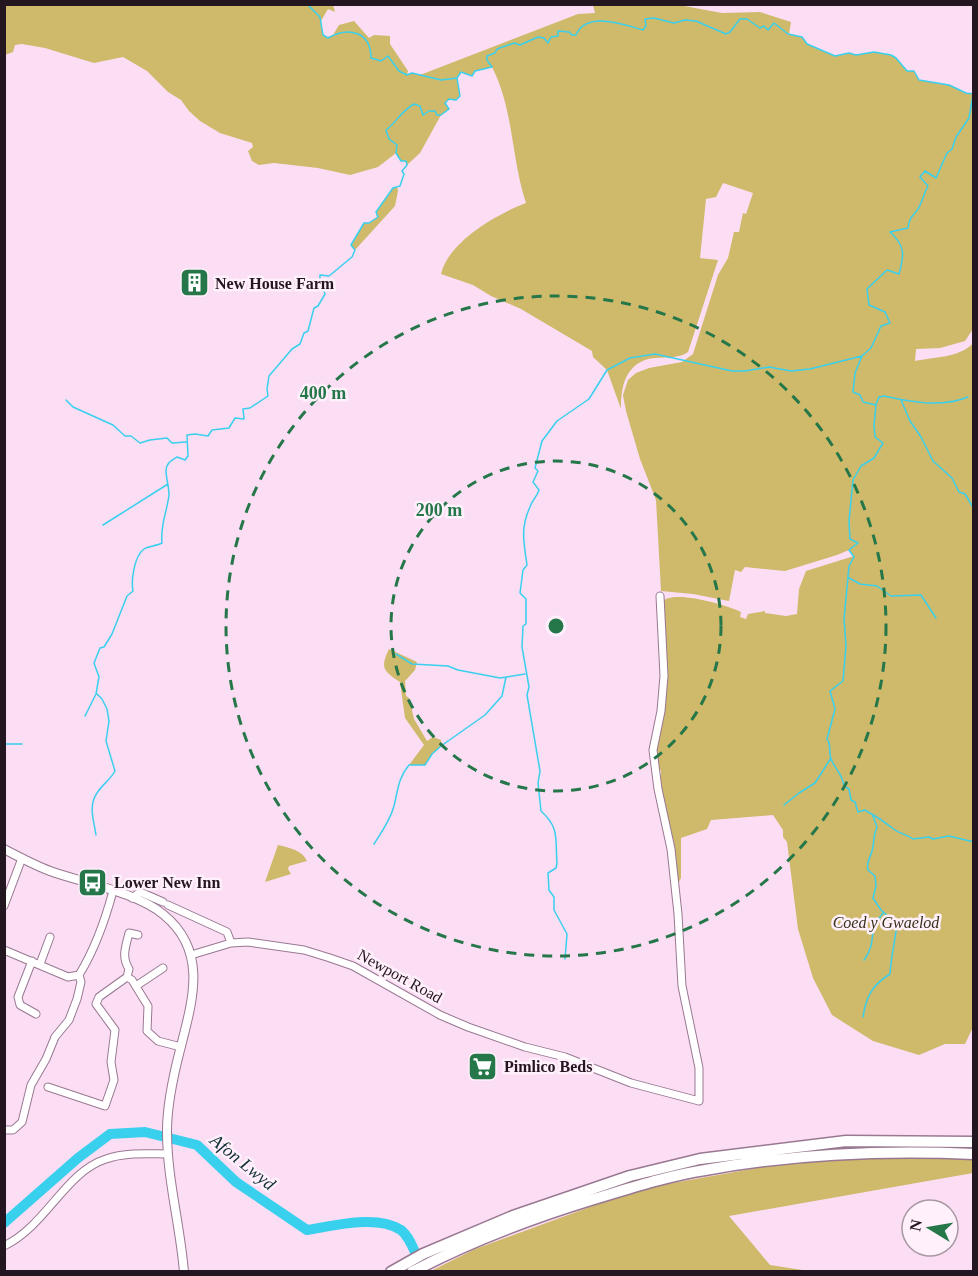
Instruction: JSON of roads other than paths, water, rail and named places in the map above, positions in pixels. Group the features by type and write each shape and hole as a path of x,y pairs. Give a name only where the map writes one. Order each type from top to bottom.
{"highway":[{"path":"391,1272 409,1268 513,1216 630,1176 700,1159 846,1141 974,1142"},
{"path":"425,1259 517,1224 638,1185 705,1170 849,1153 974,1154"}],"street":[{"name":"Newport Road","path":"191,955 231,943 248,942 304,950 330,957 353,966 440,1015 468,1027 525,1047 566,1057 631,1083 699,1101 699,1068 682,986 672,849 658,789 653,750 661,711 664,676 660,596"},
{"path":"4,849 48,870 132,898 162,913 174,924 191,955 194,975 192,1000 171,1085 167,1127 167,1154 184,1272"},
{"path":"4,906 22,858"},
{"path":"4,1130 13,1130 22,1122 31,1085 46,1059 54,1037 69,1020 81,982 79,975 102,929 113,891"},
{"path":"132,898 140,892 227,932 231,943"},
{"path":"138,935 129,933 124,962 129,969 128,977 148,1006 147,1030 158,1041 181,1047"},
{"path":"36,1014 20,1005 18,997 50,937"},
{"path":"4,950 68,977 79,975"},
{"path":"136,986 163,968"},
{"path":"48,1087 105,1107 114,1080 111,1062 115,1030 96,1004 99,997 128,977"},
{"path":"4,1246 36,1224 72,1181 89,1167 108,1158 135,1154 167,1154"}],"waterway":[{"path":"307,4 320,17 323,35 328,38 336,34 351,32 363,37 367,42 371,58 381,61 388,56 399,71 407,75 412,73 441,80 457,78"},
{"path":"85,716 96,694 99,677 94,663 100,648 104,647 112,634 127,596 133,591 132,581 138,557 144,549 162,543 169,495 167,466 177,457 185,460 188,456 187,435 208,436 212,430 229,428 235,418 244,419 243,409 250,408 268,396 269,376 292,349 300,344 304,333 308,331 314,308 318,306 325,294 320,283 320,275 329,276 352,257 355,250 351,245 364,223 369,223 378,217 376,212 393,188 400,186 404,174 402,171 407,165 406,161 401,161 396,153 397,145 389,139 386,130 409,107 414,104 420,106 423,115 429,111 435,111 437,115 441,115 449,109 445,103 449,99 456,100 460,96 457,78 461,72 472,76 475,71 492,67 487,56 495,53 497,49 514,43 520,45 538,37 544,38 548,43 551,37 558,36 558,31 576,35 588,23 597,21 643,30 646,26 645,19 654,18 674,23 685,20 696,21 726,34 740,19 747,19 760,28 764,26 768,30 774,23 788,34 802,37 807,44 835,56 874,52 891,55 907,71 914,71 919,80 949,85 974,94"},
{"path":"973,95 969,118 956,137 952,149 947,153 936,178 925,171 920,177 928,186 908,228 890,232 901,247 902,262 899,274 887,270 867,289 869,305 885,312 890,323 881,326 871,348 862,356 855,373 853,392 860,395 863,402 876,405 875,437 883,443 874,458 861,466 853,480 849,521 850,539 858,543 849,550 854,557 849,566 844,619 846,646 843,681 830,691 835,709 827,739 831,759 844,786 849,789 851,800 855,802 858,812 865,810 913,839 949,836 974,842"},
{"path":"565,959 567,934 554,910 554,897 549,890 548,873 556,868 557,863 555,834 551,823 541,811 538,783 540,771 527,695 529,687 522,647 523,626 526,624 526,599 520,593 523,570 527,565 524,529 527,515 539,490 533,482 538,471 535,468 542,441 557,421 589,399 607,370 630,358 655,354 732,371 769,367 791,371 810,369 862,356"},
{"path":"876,404 879,397 884,396 915,402 937,403 968,397"},
{"path":"66,400 73,407 113,425 125,436 131,436 140,443 167,438 172,443 186,442"},
{"path":"901,400 933,461 952,478 959,492 965,494 974,509"},
{"path":"103,525 168,484"},
{"path":"849,578 860,584 877,586 891,596 921,595 936,618"},
{"path":"396,654 412,664 448,666 500,678 525,674"},
{"path":"374,844 386,826 394,806 400,779 405,770 409,765 425,765 441,746 485,715 502,696 506,677"},
{"path":"96,835 92,814 94,798 115,771 106,741 109,721 107,709 97,694"},
{"path":"4,744 22,744"},
{"path":"784,805 815,783 831,758"},
{"path":"863,1017 871,992 890,974 897,924 881,910 873,898 876,886 875,876 868,870 877,827 873,816"},
{"path":"864,960 871,947 874,926 883,913"},
{"name":"Afon Lwyd","path":"4,1223 78,1158 110,1134 145,1132 197,1145 236,1182 307,1230 355,1222 391,1225 401,1230 407,1237 420,1263"}],"place":[{"name":"New House Farm","path":"194,283"},
{"name":"Lower New Inn","path":"93,882"},
{"name":"Pimlico Beds","path":"483,1066"}],"park label":[{"name":"Coed y Gwaelod","path":"886,922"}]}
